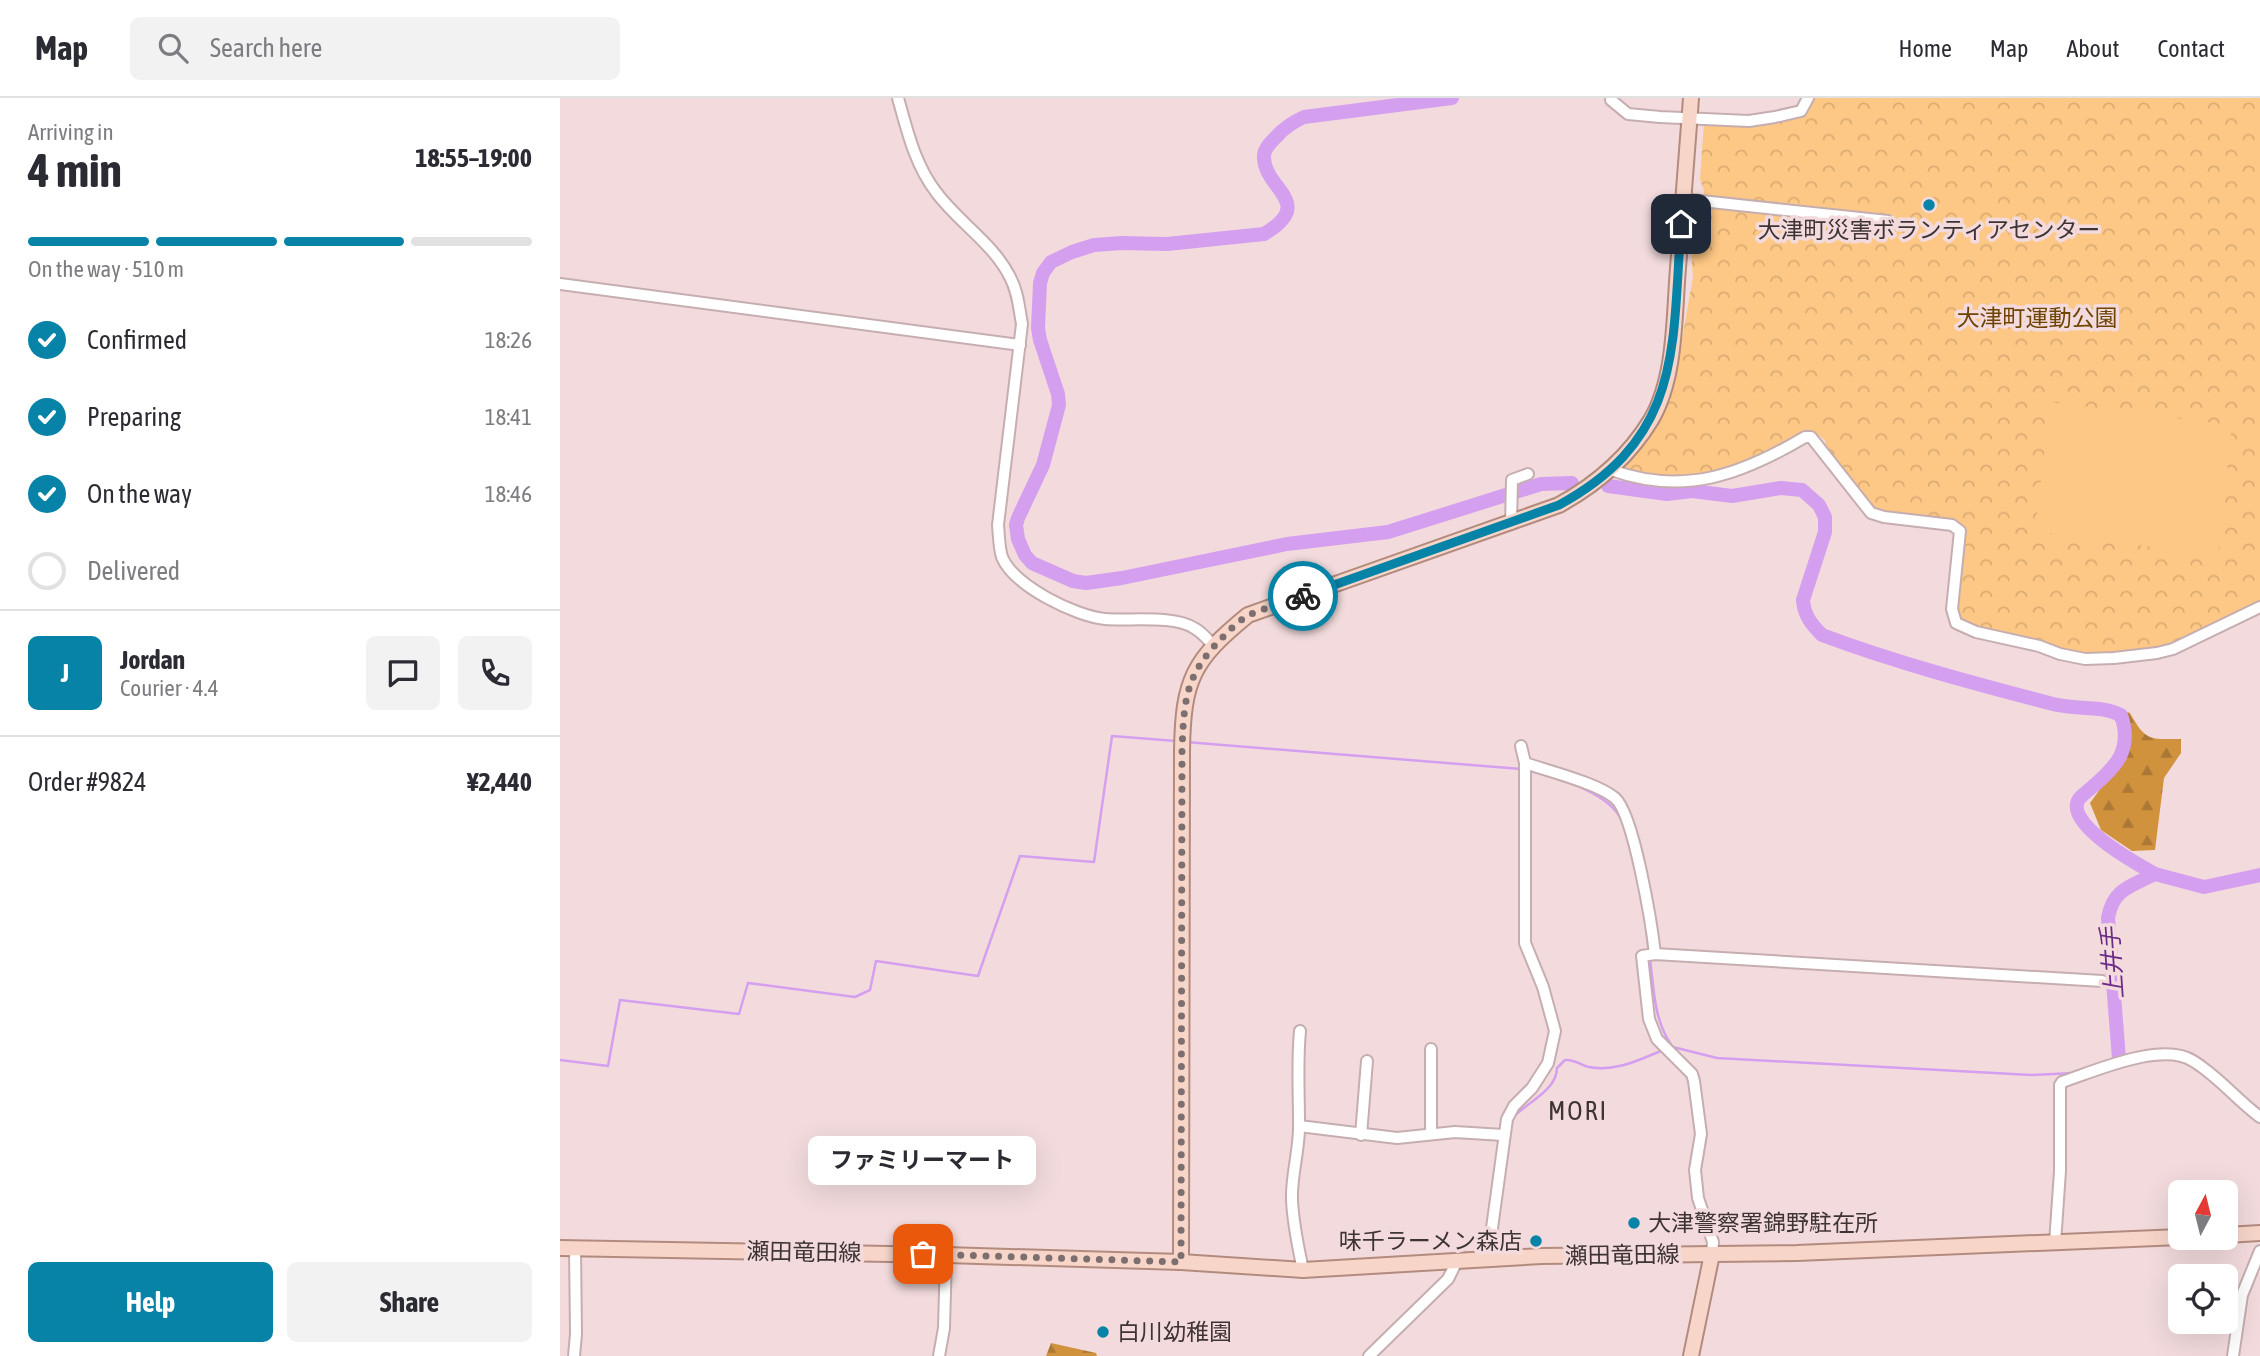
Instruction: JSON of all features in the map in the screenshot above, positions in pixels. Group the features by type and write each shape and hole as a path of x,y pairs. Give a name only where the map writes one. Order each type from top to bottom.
{"main road":[{"path":"1181,1262 1182,744 1190,681 1214,646 1248,615 1559,505 1583,492 1626,455 1653,417 1663,391 1672,349 1691,98"},
{"path":"2238,1234 2260,1233"},
{"name":"瀬田竜田線","path":"560,1248 946,1255 1181,1262 1303,1270 1456,1263 1495,1258 1712,1254 2168,1238"},
{"path":"1691,1356 1712,1254"}],"street":[{"path":"898,98 924,176 937,194 996,255 1017,296 1022,324 998,526 1003,558 1013,572 1036,593 1086,615 1102,619 1177,622 1193,626 1214,646"},
{"path":"1611,100 1628,114 1737,121 1768,119 1801,111 1808,98"},
{"path":"1684,199 1888,221"},
{"path":"560,284 1020,345"},
{"path":"1611,470 1635,479 1667,483 1703,479 1753,466 1805,437 1811,437 1871,513 1952,525 1960,531 1952,609 1956,623 1976,632 2039,646 2060,654 2085,659 2157,653 2186,644 2260,607"},
{"path":"1511,524 1512,480 1528,474"},
{"path":"1495,1258 1492,1228 1507,1119 1548,1063 1555,1041 1555,1031 1543,987 1525,943 1525,763 1521,746"},
{"path":"1525,763 1585,783 1613,796 1619,802 1640,867 1655,954"},
{"path":"1712,1254 1713,1242 1698,1198 1695,1170 1701,1134 1694,1081 1692,1074 1657,1039 1649,1019 1642,956 1655,954 2102,981"},
{"path":"1300,1031 1297,1058 1300,1126 1291,1198 1303,1270"},
{"path":"1431,1049 1432,1133"},
{"path":"2055,1243 2062,1082 2146,1055 2171,1054 2192,1060 2260,1117"},
{"path":"1361,1135 1367,1060"},
{"path":"1300,1126 1397,1138 1432,1133 1503,1135"},
{"path":"573,1356 576,1334 575,1248"},
{"path":"2233,1356 2242,1295 2260,1251"},
{"path":"939,1356 944,1328 946,1255"},
{"path":"1369,1356 1448,1279 1456,1263"}],"green space":[{"name":"大津町運動公園","path":"1812,98 2260,98 2260,600 2198,633 2160,647 2132,653 2105,654 2052,648 1969,627 1958,619 1956,613 1962,527 1878,511 1870,506 1843,474 1826,447 1825,440 1811,430 1759,457 1699,476 1661,478 1623,470 1648,440 1674,385 1693,277 1693,217 1702,205 1704,191 1700,179 1704,123 1778,122 1802,116"},
{"path":"2050,402 2232,425 2218,556 2035,531"},
{"path":"2101,703 2130,713 2140,729 2150,737 2181,739 2181,753 2164,778 2155,850 2132,851 2101,830 2090,803 2113,770 2120,751 2120,731"},
{"path":"1051,1343 1096,1353 1097,1356 1046,1356"}],"waterway":[{"path":"1452,98 1304,117 1289,125 1271,142 1264,155 1266,167 1287,204 1286,213 1279,223 1264,234 1167,244 1094,245 1051,262 1040,283 1038,328 1059,405 1043,465 1018,518 1018,539 1032,563 1073,581 1086,583 1287,544 1388,532 1541,484 1572,483"},
{"path":"1608,486 1667,494 1692,491 1732,496 1781,488 1802,490 1819,505 1825,517 1825,532 1803,600 1809,619 1822,635 1995,689 2053,704 2105,710 2121,715 2125,738 2120,757 2108,773 2079,799 2078,813 2085,824 2107,844 2155,874"},
{"path":"560,1060 608,1066 620,1000 739,1014 748,983 855,997 870,990 876,961 978,976 1020,856 1094,862 1112,736 1176,741"},
{"path":"1186,742 1521,769"},
{"path":"1527,770 1580,787 1606,802 1615,811 1629,840 1642,901"},
{"name":"上井手","path":"2119,1059 2108,918 2110,908 2119,894 2155,874 2204,887 2260,875"},
{"path":"1646,928 1649,953"},
{"path":"1650,959 1658,1016 1672,1046"},
{"path":"1673,1047 1717,1058 2031,1075 2074,1073"},
{"path":"1513,1117 1547,1089 1556,1076 1557,1068 1565,1060 1589,1067 1609,1068 1663,1050"},
{"path":"2168,1050 2188,1052 2206,1063"},
{"path":"2245,1098 2259,1109"},
{"path":"1463,1254 1466,1247 1489,1230"}],"way so far":[{"path":"923,1254 1181,1262 1182,751 1185,705 1190,681 1199,665 1229,631 1248,615 1303,596"}],"place":[{"name":"大津町災害ボランティアセンター","path":"1929,205"},
{"name":"大津警察署錦野駐在所","path":"1634,1223"},
{"name":"味千ラーメン森店","path":"1536,1241"},
{"name":"ファミリーマート","path":"923,1254"},
{"name":"白川幼稚園","path":"1103,1332"}],"district":[{"name":"MORI","path":"1578,1111"}],"route":[{"path":"1303,596 1559,505 1583,492 1611,470 1626,455 1653,417 1663,391 1672,349 1681,224"}]}
